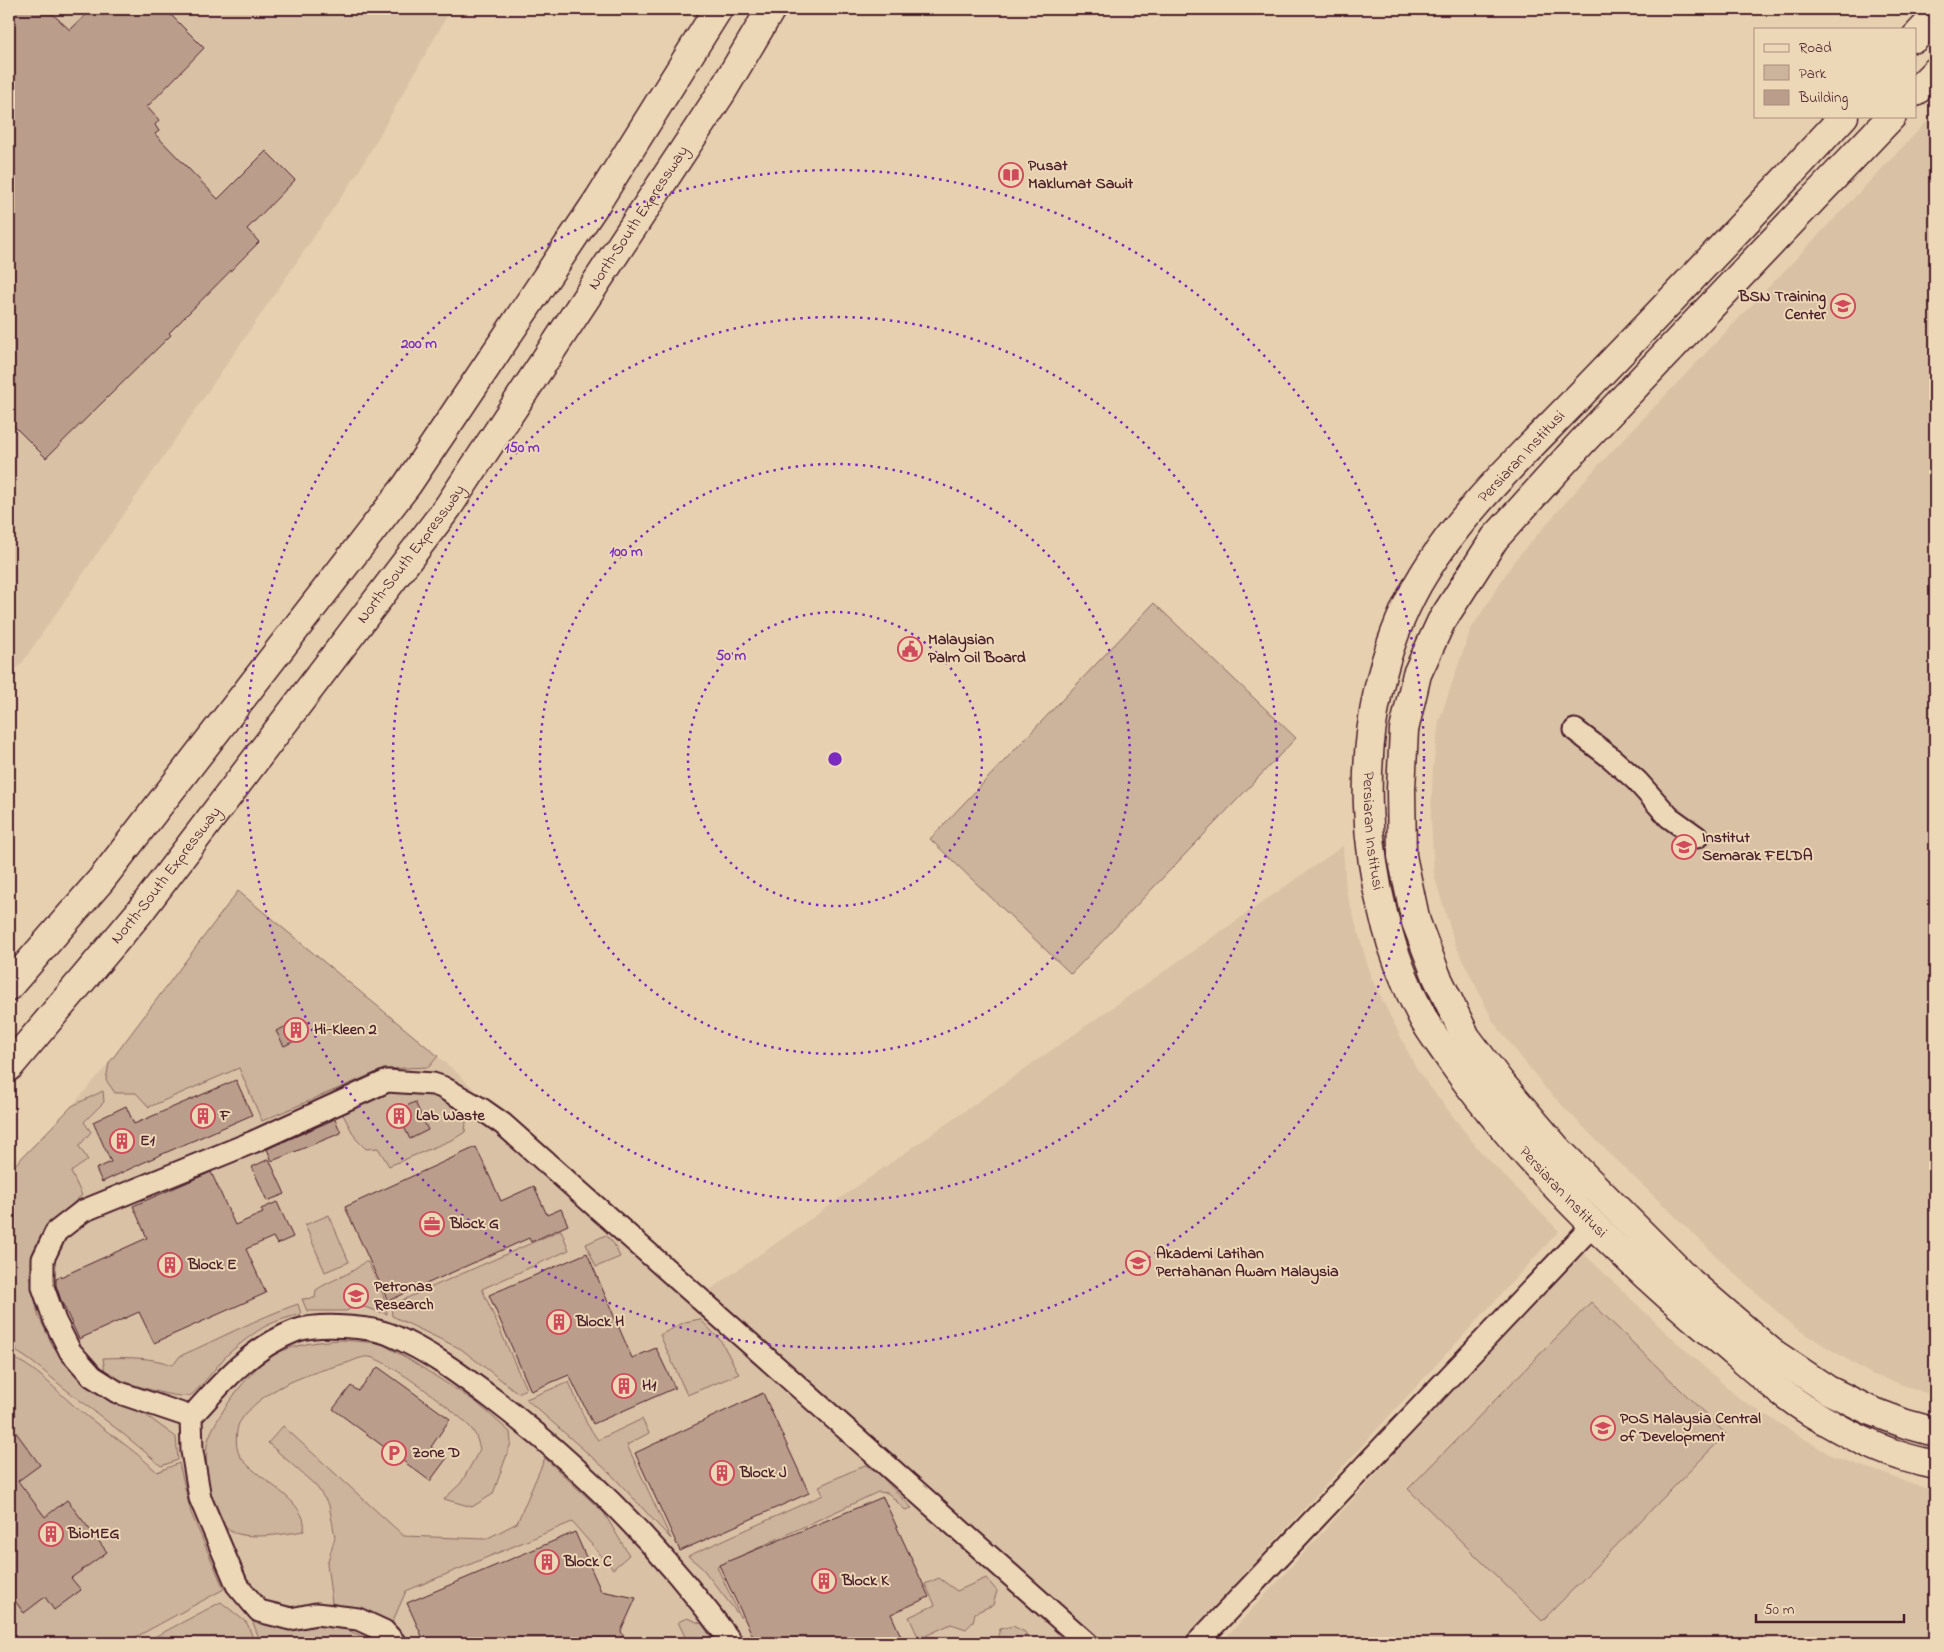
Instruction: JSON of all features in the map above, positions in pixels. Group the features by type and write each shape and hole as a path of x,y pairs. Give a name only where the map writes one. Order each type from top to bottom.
{"main road":[{"path":"9,986 101,880 407,485 599,199 718,9"},
{"name":"North–South Expressway","path":"9,1067 138,914 448,507 720,95 771,9"},
{"path":"1916,37 1935,17"},
{"path":"1916,91 1935,72"},
{"name":"Persiaran Institusi","path":"1842,118 1550,426 1443,544 1418,585 1401,618 1381,677 1371,732 1368,794 1372,858 1384,920 1408,986 1427,1025 1478,1099 1528,1158 1593,1225 1675,1302 1758,1372 1810,1412 1853,1435 1900,1456 1935,1465"},
{"name":"Persiaran Institusi","path":"1890,118 1581,443 1495,538 1441,622 1417,674 1404,730 1401,789 1402,856 1416,922 1437,977 1466,1037 1500,1082 1557,1149 1690,1282 1770,1351 1828,1390 1887,1417 1935,1432"}],"street":[{"path":"1575,730 1610,757 1637,782 1669,817 1697,837"},
{"path":"191,1417 117,1392 92,1376 70,1351 55,1321 42,1287 43,1259 56,1232 83,1211 238,1148 387,1081 433,1084 483,1110 503,1124 1087,1643"},
{"path":"1197,1643 1593,1225"},
{"path":"395,1643 384,1631 358,1619 316,1614 291,1618 259,1611 237,1585 200,1498 192,1451 191,1417 224,1379 260,1349 296,1331 341,1325 390,1334 446,1364 531,1428 585,1476 651,1543 703,1603 732,1643"}],"shaded area":[{"path":"9,9 451,9 359,171 22,663 9,676"},
{"name":"Institut Semarak FELDA","path":"1935,113 1935,1396 1871,1374 1794,1327 1733,1272 1607,1151 1547,1090 1494,1023 1455,944 1434,875 1431,819 1433,768 1439,721 1470,631 1514,561 1596,468"},
{"path":"1343,846 1346,890 1371,977 1417,1070 1479,1150 1559,1231 1181,1643 1101,1643 994,1551 1096,1643 9,1643 9,1170 72,1106 109,1063 238,891 454,1070 492,1107 702,1295"},
{"name":"POS Malaysia Central of Development","path":"1581,1251 1672,1338 1740,1399 1832,1456 1935,1490 1935,1643 1221,1643"}],"green space":[{"path":"1154,603 1296,738 1071,974 930,839"},
{"path":"238,891 438,1056 429,1067 384,1069 262,1121 239,1068 149,1107 136,1093 115,1093 106,1080 109,1063"},
{"path":"394,1090 428,1090 464,1113 466,1122 465,1132 454,1139 389,1166 378,1148 366,1149 356,1139 342,1113"},
{"path":"103,1091 104,1102 84,1122 91,1132 79,1146 88,1160 71,1172 82,1195 43,1235 30,1273 38,1315 53,1346 77,1376 116,1404 143,1413 176,1437 178,1460 161,1466 127,1437 17,1352 9,1324 9,1171 72,1106"},
{"path":"329,1215 349,1262 325,1272 305,1225"},
{"path":"561,1230 569,1250 482,1289 526,1389 518,1393 461,1349 392,1316 391,1305"},
{"path":"606,1235 614,1244 620,1257 596,1267 586,1244"},
{"path":"364,1262 368,1262 380,1288 387,1314 364,1307 354,1307 346,1311 307,1311 302,1299 315,1298 316,1290 354,1270"},
{"path":"1591,1302 1726,1434 1542,1621 1408,1489"},
{"path":"298,1304 301,1314 272,1323 252,1335 228,1354 189,1396 172,1395 147,1389 105,1373 103,1358 139,1358 173,1365 180,1356 253,1322"},
{"path":"700,1319 721,1341 739,1374 687,1395 660,1335 685,1322"},
{"path":"341,1340 380,1343 476,1402 510,1432 511,1443 493,1494 472,1507 444,1499 461,1483 480,1449 474,1433 456,1414 407,1377 378,1360 363,1357 291,1382 265,1396 244,1416 238,1425 238,1453 247,1464 290,1500 304,1520 304,1531 258,1536 248,1536 233,1532 224,1526 217,1516 208,1481 207,1445 216,1423 243,1383 253,1371 271,1356 305,1344"},
{"name":"BioMEG","path":"9,1357 37,1372 79,1410 129,1447 157,1472 179,1463 191,1513 224,1589 125,1643 9,1643"},
{"path":"569,1382 587,1424 598,1440 642,1419 649,1433 627,1445 671,1539 610,1473 526,1399"},
{"path":"283,1426 404,1536 486,1539 517,1523 545,1458 604,1513 629,1555 613,1569 572,1522 406,1591 392,1623 332,1603 327,1564 335,1537 329,1505 316,1486 268,1443"},
{"path":"865,1465 876,1471 912,1508 905,1510 888,1493 878,1492 717,1567 741,1618 702,1568 688,1556 823,1495 819,1486"},
{"path":"939,1578 957,1591 986,1578 997,1591 993,1605 975,1613 973,1622 966,1629 951,1624 919,1639 909,1617 935,1605 925,1584"},
{"path":"221,1602 247,1623 255,1643 143,1643"},
{"path":"250,1615 296,1628 334,1624 377,1643 261,1643"},
{"path":"687,1618 702,1624 715,1643 688,1643 678,1622"},
{"path":"1013,1626 1025,1632 1030,1643 996,1643 1000,1629"}],"building":[{"path":"9,9 47,9 70,30 92,9 165,9 204,48 147,107 159,120 155,125 159,131 155,134 218,199 266,151 295,180 247,229 259,242 169,333 171,335 46,458 9,421"},
{"path":"298,1021 305,1036 284,1046 276,1031"},
{"path":"236,1080 252,1115 102,1182 96,1169 111,1162 93,1122 126,1106 134,1124"},
{"path":"415,1102 428,1130 410,1139 396,1111"},
{"path":"335,1119 341,1133 272,1161 267,1149"},
{"name":"Block G","path":"476,1147 501,1201 534,1186 547,1215 561,1209 568,1225 531,1242 529,1238 388,1301 345,1207"},
{"path":"269,1159 285,1194 267,1201 252,1167"},
{"name":"Block E","path":"211,1172 235,1225 263,1213 261,1209 277,1202 293,1237 277,1244 273,1237 246,1249 266,1293 154,1343 139,1312 79,1339 61,1300 56,1279 147,1238 133,1206"},
{"name":"Block H","path":"587,1253 632,1358 656,1348 675,1388 593,1424 569,1375 531,1391 489,1295"},
{"path":"378,1367 450,1419 431,1447 447,1458 430,1481 333,1409 351,1386 358,1391"},
{"name":"Block J","path":"763,1393 809,1493 680,1551 635,1453"},
{"name":"BioMEG","path":"9,1423 40,1465 18,1481 45,1517 67,1500 107,1552 71,1578 81,1590 54,1610 45,1597 24,1613 9,1593"},
{"name":"Block K","path":"883,1497 929,1597 891,1614 904,1643 756,1643 719,1565"},
{"name":"Block C","path":"575,1532 601,1591 636,1598 621,1631 626,1643 425,1643 407,1603"}],"place":[{"name":"Pusat Maklumat Sawit","path":"1011,175"},
{"name":"BSN Training Center","path":"1843,306"},
{"name":"Malaysian Palm Oil Board","path":"910,649"},
{"name":"Institut Semarak FELDA","path":"1684,847"},
{"name":"Hi-Kleen 2","path":"296,1030"},
{"name":"F","path":"203,1116"},
{"name":"Lab Waste","path":"399,1116"},
{"name":"E1","path":"122,1141"},
{"name":"Block G","path":"432,1224"},
{"name":"Akademi Latihan Pertahanan Awam Malaysia","path":"1138,1263"},
{"name":"Block E","path":"170,1265"},
{"name":"Petronas Research","path":"356,1296"},
{"name":"Block H","path":"559,1322"},
{"name":"H1","path":"624,1386"},
{"name":"POS Malaysia Central of Development","path":"1603,1428"},
{"name":"Zone D","path":"394,1453"},
{"name":"Block J","path":"722,1473"},
{"name":"BioMEG","path":"51,1534"},
{"name":"Block C","path":"547,1562"},
{"name":"Block K","path":"824,1581"}]}
